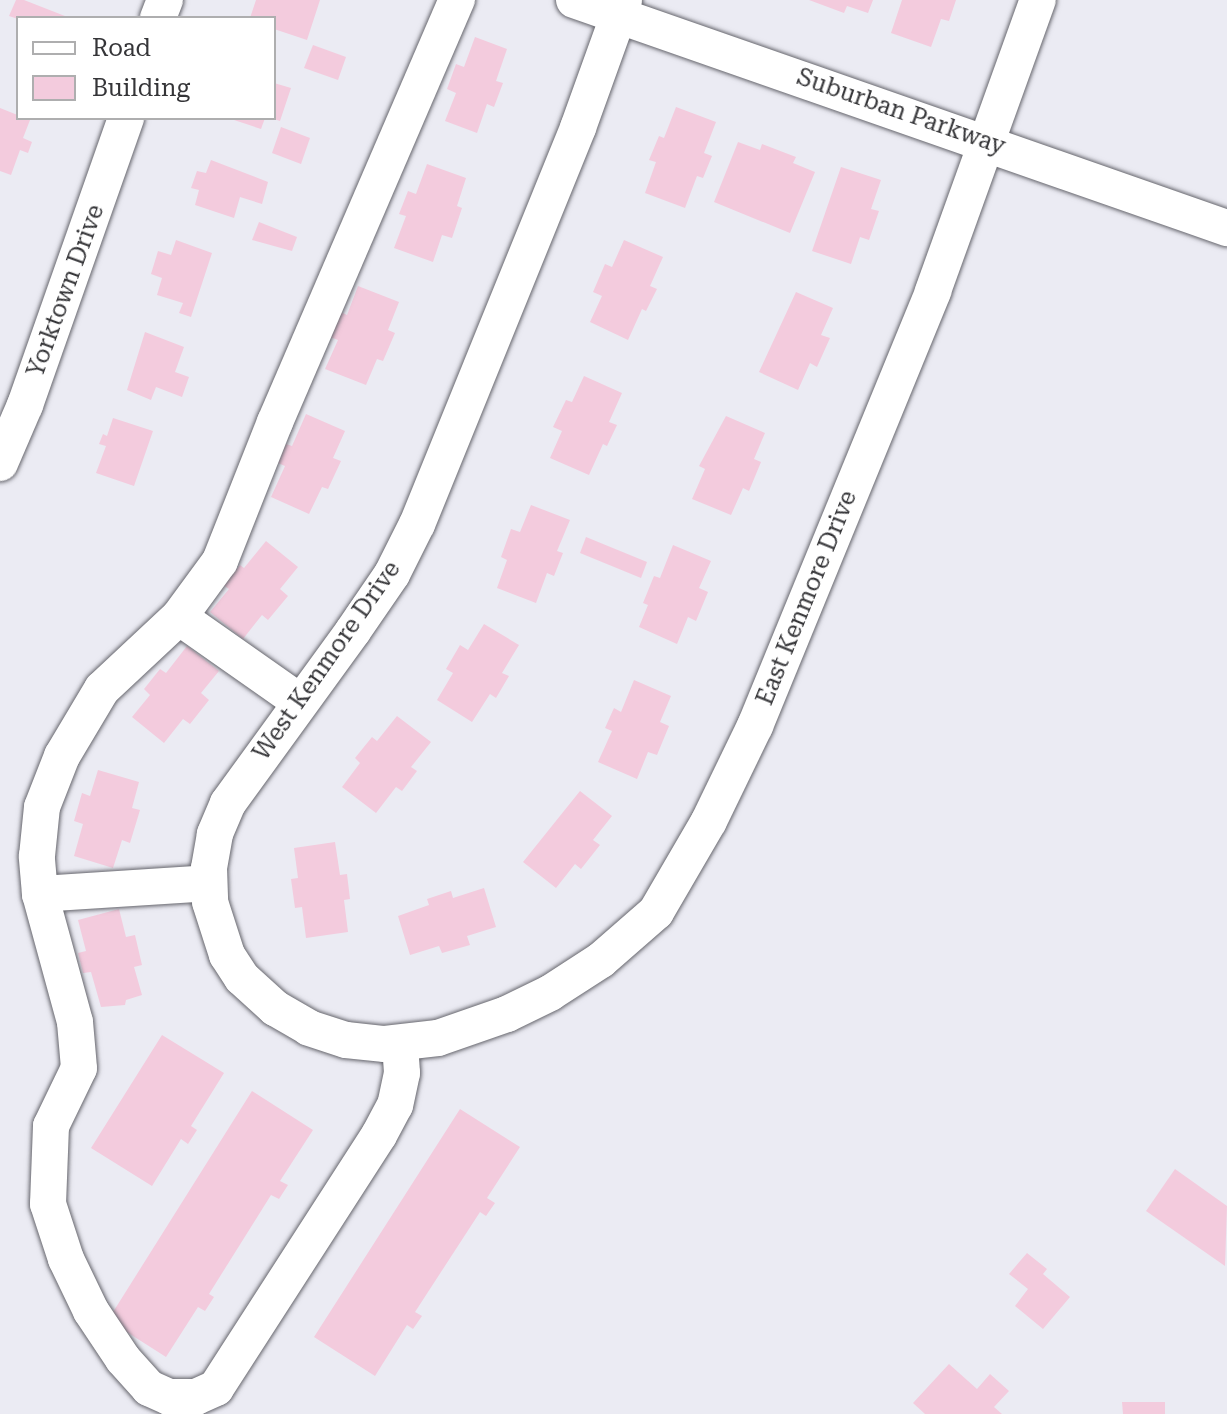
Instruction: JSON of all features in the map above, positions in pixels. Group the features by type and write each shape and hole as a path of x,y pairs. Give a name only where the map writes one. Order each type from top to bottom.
{"street":[{"path":"400,1044 402,1073 395,1105 385,1125 252,1337 216,1388 196,1397 169,1397 149,1388 123,1359 91,1311 66,1259 48,1204 51,1126 79,1068 75,1022 40,894 37,856 42,807 62,756 102,689 179,617 220,561 275,422 457,0"},
{"name":"Suburban Parkway","path":"574,0 621,8 1227,228"},
{"name":"East Kenmore Drive","path":"400,1044 438,1038 507,1014 550,993 601,960 656,912 709,821 755,726 923,315 1038,0"},
{"name":"West Kenmore Drive","path":"400,1044 346,1040 309,1028 275,1008 242,978 227,955 216,929 209,883 215,834 228,803 384,585 417,524 578,128 621,8"},
{"name":"Yorktown Drive","path":"0,463 36,375 125,120"},
{"path":"179,617 300,702"},
{"path":"40,894 209,883"}],"building":[{"path":"16,0 24,0 65,16 16,18 9,16"},
{"path":"256,0 320,0 307,40 276,30 276,16 251,16"},
{"path":"809,0 873,0 868,13 847,6 844,13"},
{"path":"902,0 956,0 949,21 941,19 931,47 891,33"},
{"path":"475,37 507,49 496,81 503,83 494,107 487,104 477,133 445,121 456,93 447,89 456,64 464,67"},
{"path":"313,45 346,57 338,80 304,68"},
{"path":"276,84 291,88 280,121 276,120"},
{"path":"676,107 716,122 704,153 712,156 703,178 697,176 685,208 645,193 656,162 649,160 659,136 664,138"},
{"path":"0,108 16,114 16,120 30,120 23,138 32,142 28,153 20,150 11,175 0,171"},
{"path":"234,120 264,120 261,129"},
{"path":"281,127 310,138 301,164 272,153"},
{"path":"738,142 760,150 762,144 796,157 793,163 815,172 790,233 714,202"},
{"path":"211,160 268,182 262,204 240,197 234,218 195,205 199,190 191,188 197,171 206,173"},
{"path":"427,164 466,178 457,206 462,208 452,238 442,235 433,262 394,248 406,216 399,214 408,191 416,194"},
{"path":"841,167 881,180 871,209 879,211 869,240 860,237 851,264 812,251"},
{"path":"259,222 297,237 292,251 252,240"},
{"path":"176,240 212,253 191,317 179,313 183,303 157,295 162,278 151,274 158,251 171,255"},
{"path":"624,240 663,257 650,286 657,289 646,311 642,309 628,340 590,322 602,296 593,292 605,264 612,267"},
{"path":"358,286 399,302 388,330 395,333 383,361 377,359 366,385 325,369 338,340 330,337 341,312 347,315"},
{"path":"796,292 833,308 821,335 830,338 817,367 810,363 798,390 759,372"},
{"path":"145,332 184,347 175,372 189,377 182,397 156,387 151,400 127,390"},
{"path":"584,376 622,393 609,422 617,425 607,446 603,444 589,475 550,458 562,431 553,427 566,400 572,402"},
{"path":"306,414 345,431 333,458 341,461 328,489 322,487 309,514 271,497 285,466 278,463 286,444 292,446"},
{"path":"726,416 765,433 754,459 761,462 749,491 743,488 731,515 692,499 705,469 699,466"},
{"path":"113,418 153,431 134,486 96,473 106,446 99,444 103,434 107,436"},
{"path":"531,505 570,520 557,551 563,553 554,576 547,573 536,603 497,588 507,560 501,557 511,529 520,532"},
{"path":"586,537 647,562 641,578 580,553"},
{"path":"266,541 298,567 280,589 288,596 268,620 262,615 243,639 210,612 229,589 223,585 240,565 244,568"},
{"path":"673,545 711,561 699,588 708,592 696,621 688,617 677,644 639,627 648,605 643,603 654,576 660,578"},
{"path":"484,624 519,645 502,673 509,676 496,698 490,694 472,722 437,700 453,673 446,669 460,645 468,650"},
{"path":"187,646 219,671 201,693 209,700 190,724 183,719 164,743 132,717 150,695 144,689 160,669 166,673"},
{"path":"634,680 671,696 660,722 669,726 657,755 648,752 637,779 598,762 612,731 605,728 614,708 621,712"},
{"path":"397,716 431,742 411,767 417,771 402,791 396,787 376,813 342,787 360,763 355,758 372,737 377,741"},
{"path":"98,770 139,782 132,808 140,810 130,843 122,840 113,868 74,856 83,824 74,821 82,793 90,796"},
{"path":"580,791 612,816 593,840 600,845 581,869 575,864 556,888 523,862"},
{"path":"335,842 340,875 347,874 350,899 344,900 348,932 306,938 302,907 295,908 291,879 298,878 294,848"},
{"path":"484,888 496,927 467,936 470,945 442,953 439,946 410,955 398,916 429,905 427,899 451,891 453,898"},
{"path":"119,909 126,937 135,935 142,965 134,967 142,995 126,1000 125,1005 101,1007 91,972 83,973 78,953 86,951 78,920"},
{"path":"162,1035 224,1073 191,1126 197,1130 188,1144 181,1139 152,1186 91,1148"},
{"path":"252,1091 313,1130 280,1181 288,1185 279,1199 271,1195 209,1294 214,1297 205,1311 198,1307 166,1357 108,1320"},
{"path":"460,1109 520,1147 487,1198 495,1203 486,1216 480,1212 415,1312 422,1316 413,1329 407,1325 375,1376 314,1337"},
{"path":"1175,1169 1227,1206 1225,1266 1146,1211"},
{"path":"1027,1253 1047,1269 1043,1274 1070,1297 1043,1329 1015,1306 1028,1289 1009,1274"},
{"path":"949,1364 977,1389 990,1374 1009,1391 994,1407 1002,1414 925,1414 913,1403"},
{"path":"1122,1402 1165,1402 1165,1414 1123,1414"}]}
